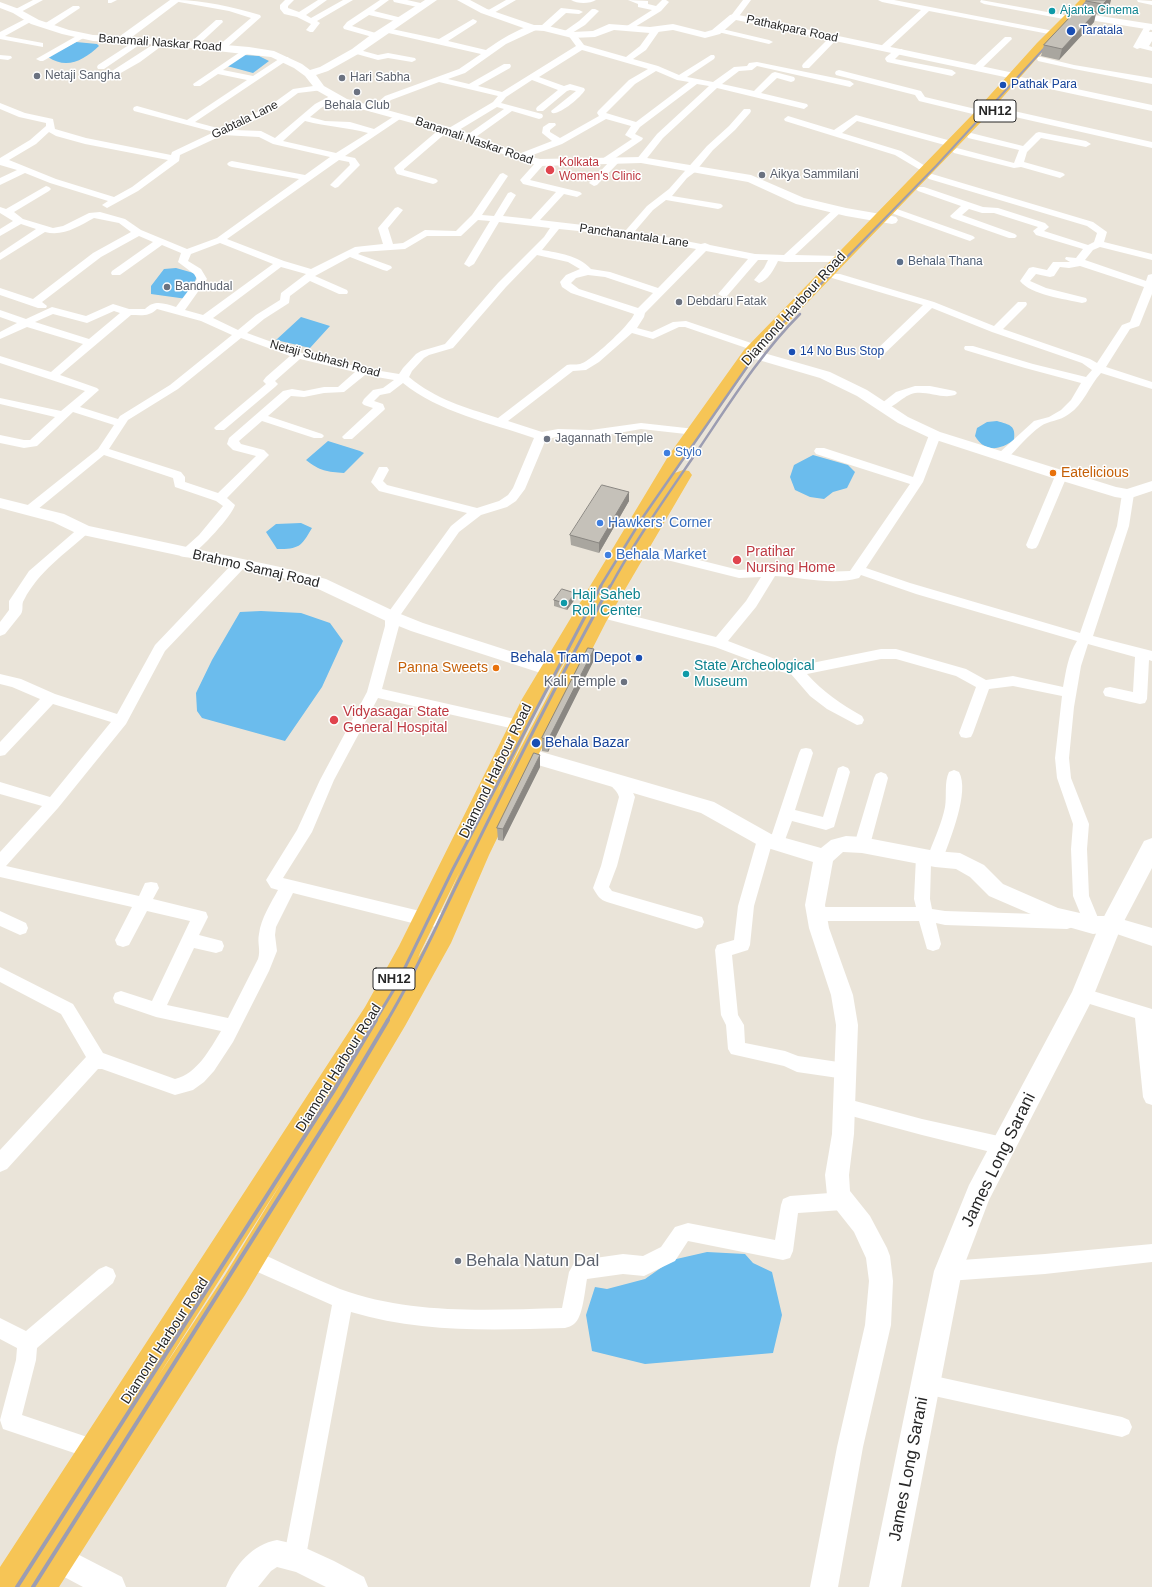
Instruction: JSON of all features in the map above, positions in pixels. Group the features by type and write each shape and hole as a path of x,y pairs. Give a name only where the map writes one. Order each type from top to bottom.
{"highway":[{"name":"Diamond Harbour Road","path":"954,148 971,136 1018,86 1026,81 1075,17 1086,0"},
{"name":"Diamond Harbour Road","path":"6,1587 374,1015 424,919 532,699 708,432 756,352 836,276 932,173 1012,77 1054,33 1096,0"},
{"name":"Diamond Harbour Road","path":"40,1587 250,1259 396,1018 443,936 478,855 602,613 631,547 675,459 756,352 839,259 921,189 932,173"}],"main road":[{"name":"James Long Sarani","path":"885,1587 948,1271 978,1194 1083,995 1095,924 1152,847"}],"street":[{"path":"16,11 39,0"},
{"path":"122,40 177,0 230,9 257,17 221,48"},
{"path":"217,7 230,0"},
{"path":"290,0 284,6 284,9 287,12 300,15 316,23 310,30"},
{"path":"300,15 323,0"},
{"path":"311,21 349,0"},
{"path":"376,36 347,27 385,0"},
{"path":"398,0 422,6"},
{"path":"309,74 324,69 356,51 399,20 432,0"},
{"name":"Pathakpara Road","path":"462,0 489,12 533,28 544,28 569,34 595,34 614,27 656,30 668,27 679,27 686,31 705,35 718,30 734,17 899,51 1012,77"},
{"path":"489,12 512,0"},
{"path":"575,0 592,0"},
{"path":"632,0 645,3 641,6 658,9"},
{"path":"734,17 747,0"},
{"path":"882,0 1054,33"},
{"path":"1141,0 1152,3"},
{"path":"630,28 658,9 665,2"},
{"path":"984,2 1075,17 1151,33"},
{"name":"Banamali Naskar Road","path":"0,5 16,11 30,20 83,36 249,50 274,54 309,74 320,88 334,97 470,137 519,157 540,163 641,160 751,179 800,201 838,210 890,217"},
{"path":"47,26 76,8"},
{"path":"884,48 927,9"},
{"path":"544,28 564,10 579,12"},
{"path":"595,11 569,34 581,47 655,68 680,78 756,93 804,106 788,119 898,153 932,173 1090,224 1102,232 1099,244"},
{"path":"368,12 399,20"},
{"path":"0,35 30,20"},
{"path":"441,42 473,21"},
{"path":"193,45 219,22"},
{"path":"374,110 388,98 436,79 462,71 503,42 533,28"},
{"path":"387,30 489,53"},
{"path":"626,60 643,48 656,30"},
{"path":"718,30 769,42"},
{"path":"1137,47 1151,33"},
{"path":"1151,33 1144,47 1152,49"},
{"path":"0,35 40,45"},
{"path":"40,59 83,36"},
{"path":"806,66 834,38"},
{"path":"977,68 1008,39"},
{"path":"101,67 141,41"},
{"path":"102,80 137,60 163,42"},
{"path":"433,181 400,172 399,168 448,130 496,104 504,95 517,85 563,60 581,47"},
{"path":"197,84 219,72 249,50"},
{"path":"356,51 378,58 388,55 412,60"},
{"path":"899,51 889,59 952,73"},
{"path":"680,78 711,57"},
{"path":"188,122 285,59"},
{"path":"1041,60 1152,81"},
{"path":"641,160 660,136 715,85 737,69 749,68 752,65 757,64 780,68 806,66 820,69 899,88 920,94 919,97 922,99 981,113"},
{"path":"471,87 507,66"},
{"path":"637,125 605,116 601,113 629,85 655,68"},
{"path":"780,68 793,79 800,74 850,84"},
{"path":"756,93 780,68"},
{"path":"813,76 820,69"},
{"path":"219,72 254,79"},
{"path":"531,77 564,89"},
{"path":"1012,77 1152,108"},
{"path":"436,79 504,95"},
{"path":"594,183 609,161 639,138 628,135 637,125 696,81"},
{"path":"496,104 539,112 564,89 570,87 581,90 555,111"},
{"name":"Gabtala Lane","path":"176,159 175,154 270,109 296,91 320,88"},
{"path":"276,142 303,118 324,102 334,97"},
{"path":"0,106 22,115 50,121 50,126 55,132 71,138 176,159"},
{"path":"470,137 511,108"},
{"path":"137,109 223,132 261,134 276,142 338,158 352,160 355,165 335,185"},
{"path":"996,110 1108,134 1152,146"},
{"path":"628,233 650,208 669,194 684,176 692,170 710,148 732,128 747,111"},
{"path":"519,157 559,142 605,116"},
{"path":"179,311 202,279 199,272 183,262 187,252 220,240 306,178 399,117"},
{"path":"303,118 324,124 350,125 376,132"},
{"path":"836,133 856,118 1017,166"},
{"path":"552,125 546,129 546,132 559,142"},
{"path":"1,161 34,142 50,126"},
{"path":"1060,175 1019,163 1020,157 1039,135 1086,144"},
{"path":"971,136 1026,149"},
{"path":"3,211 20,221 43,229 53,231 66,229 135,189 176,159"},
{"path":"1,161 53,181 115,200"},
{"path":"540,163 525,180 526,182 577,194"},
{"path":"232,164 306,178"},
{"path":"0,182 22,172"},
{"path":"932,173 1037,198"},
{"path":"28,511 102,451 119,423 124,418 174,387 260,318 285,301 285,295 311,275 364,248 389,248 405,246 425,233 458,234 476,217 503,176"},
{"path":"3,211 46,189"},
{"path":"921,189 968,205 985,210 995,210 1042,225 1044,227 1038,231 1039,233 1089,248 1099,244 1152,257"},
{"path":"533,222 562,191"},
{"path":"469,264 481,242 496,220 503,205 511,195"},
{"path":"663,197 718,206"},
{"path":"968,205 955,216 1012,236"},
{"path":"1060,205 1097,217"},
{"path":"389,248 383,228 398,210"},
{"path":"785,259 838,210"},
{"path":"92,215 100,215 122,221 138,232 187,252"},
{"name":"Panchanantala Lane","path":"476,217 628,233 705,246 756,257 785,259 839,259"},
{"path":"890,217 970,238"},
{"path":"0,233 20,221"},
{"path":"348,437 379,409 379,406 368,403 368,401 377,392 386,391 403,378 407,370 420,356 425,353 449,346 502,285 548,240 556,226"},
{"path":"0,257 43,229"},
{"path":"34,303 97,255 138,232"},
{"path":"220,240 311,275 343,292"},
{"path":"116,273 161,242"},
{"path":"500,423 571,367 582,368 595,360 630,329 639,317 640,312 705,246"},
{"path":"1082,300 1040,289 1027,284 1025,281 1033,270 1050,274 1057,264 1070,267 1075,265 1089,248"},
{"path":"535,252 574,261 584,266 588,272"},
{"path":"350,254 387,268"},
{"path":"723,294 756,257"},
{"path":"1003,456 1038,423 1053,419 1065,412 1076,402 1088,381 1098,369 1126,327 1135,324 1146,297 1150,281 1064,257"},
{"path":"759,280 769,269 774,258"},
{"path":"204,319 280,263"},
{"path":"640,312 575,291 565,282 577,273 588,272 606,274 660,292"},
{"path":"836,276 930,304 996,330 1086,361 1098,369 1152,386"},
{"path":"0,291 52,310 87,320 113,307 128,312"},
{"path":"878,354 930,304"},
{"path":"996,330 1022,304"},
{"name":"Netaji Subhash Road","path":"128,312 148,312 154,306 179,311 298,355 363,371 403,378 419,391 441,403 541,436 558,433 591,434 622,428 646,426 695,432"},
{"path":"0,336 52,310"},
{"path":"53,376 128,312"},
{"path":"0,313 26,323 90,343"},
{"path":"630,329 653,336 677,324 686,324 756,352 825,375 847,385 903,420 935,435 1114,492 1128,494 1152,486"},
{"path":"969,348 1029,366 1088,381"},
{"path":"220,428 271,386 272,383 269,381 270,379 298,355"},
{"path":"0,359 93,390 36,440 29,444 0,439"},
{"path":"220,498 262,458 263,455 233,444 233,440 287,393 292,392 304,394 324,390 340,390 363,371"},
{"path":"883,407 899,394 913,389 951,393"},
{"path":"0,401 67,412 119,423"},
{"path":"261,417 318,436"},
{"path":"631,547 739,574 783,572 842,578 854,575 917,482 935,435"},
{"path":"450,920 424,919 277,883 274,880 304,832 327,780 374,692 392,626 392,617 455,529 478,512 503,504 512,498 519,489 541,436"},
{"path":"820,450 917,482"},
{"path":"102,451 176,475 179,477 179,484 220,498 229,505 228,509 203,538 185,553"},
{"path":"383,470 377,482 383,488 478,512"},
{"path":"1032,545 1061,476"},
{"path":"1095,924 1081,896 1080,817 1064,778 1063,742 1074,666 1080,647 1085,639 1123,526 1128,494"},
{"name":"Brahmo Samaj Road","path":"0,503 58,518 84,530 185,553 280,572 320,583 392,617 507,657 550,670"},
{"path":"0,631 16,611 16,601 34,574 84,530"},
{"path":"0,862 53,804 122,720 160,648 240,564"},
{"path":"858,569 876,577 1085,639 1147,655 1146,701 1110,692"},
{"path":"719,643 751,604 771,572"},
{"path":"602,613 719,643 787,669 802,670 881,654 896,654 961,672 984,685 1013,681 1069,693"},
{"path":"794,670 815,692 832,705 857,720"},
{"path":"0,679 16,683 50,698 122,720"},
{"path":"966,733 984,685"},
{"path":"374,692 519,725"},
{"path":"0,751 5,738 50,698"},
{"path":"806,753 787,814 771,842 746,906 742,945 723,950 730,1015 735,1025 737,1049 785,1059 797,1064 844,1071"},
{"path":"528,755 707,807 771,842 824,857"},
{"path":"787,814 826,824 829,823 843,772"},
{"path":"932,944 922,899 922,886 930,858 952,809 954,798 954,776"},
{"path":"862,844 881,778"},
{"path":"614,780 624,788 627,798 609,866 600,888 607,896 696,922"},
{"path":"0,788 53,804"},
{"path":"824,1587 850,1447 878,1325 881,1282 878,1256 862,1224 839,1195 837,1175 843,1134 844,1071 848,1025 842,995 828,957 816,914 815,905 824,857 838,845 862,844 930,858 960,861 977,871 996,890 1054,915 1152,937"},
{"path":"0,871 142,903 200,918 188,940 156,1010"},
{"path":"0,1163 92,1062 98,1060 175,1087 182,1088 204,1071 226,1039 266,959 268,952 266,933 289,885"},
{"path":"123,940 151,888"},
{"path":"816,914 925,914 944,918 1095,924"},
{"path":"0,918 20,928"},
{"path":"188,940 216,946"},
{"path":"0,974 67,1009 98,1060"},
{"path":"1083,995 1148,1015 1152,1097"},
{"path":"121,998 156,1010 232,1026"},
{"path":"844,1106 922,1127 1003,1146"},
{"path":"250,1259 343,1300 388,1312 446,1320 565,1318 571,1312 579,1272 581,1270 623,1264 644,1266 668,1254 682,1234 688,1232 783,1251 790,1205 844,1201"},
{"path":"948,1271 1045,1264 1152,1253"},
{"path":"95,1449 5,1421 26,1360 27,1343 106,1276"},
{"path":"295,1556 343,1300"},
{"path":"0,1328 27,1343"},
{"path":"925,1384 1122,1427"},
{"path":"34,1544 58,1559 112,1587"},
{"path":"240,1587 263,1560 271,1554 280,1553 295,1556 354,1587"}],"water":[{"path":"76,42 97,44 99,46 75,62 62,63 48,57"},
{"path":"244,55 259,56 269,61 253,73 227,66"},
{"path":"176,268 197,274 194,286 187,299 151,294 151,286 164,269"},
{"path":"301,317 330,326 310,348 276,340"},
{"path":"997,421 1013,428 1014,440 998,448 983,445 975,436 977,428 987,422"},
{"path":"328,441 364,453 344,473 333,472 315,467 306,460"},
{"path":"813,455 848,465 855,472 847,488 833,492 824,499 810,497 795,490 790,477 794,465"},
{"path":"301,523 312,528 299,546 277,549 266,532 276,524"},
{"path":"261,611 301,613 330,623 343,641 322,687 285,741 202,718 197,711 196,693 212,660 240,612"},
{"path":"707,1252 745,1254 753,1263 772,1272 782,1315 773,1353 645,1364 592,1351 586,1315 595,1287 607,1289 645,1279 672,1260"}],"building":[{"path":"1107,0 1103,4 1086,1"},
{"path":"1079,8 1096,12 1062,49 1044,45"},
{"name":"Hawkers' Corner","path":"602,485 629,492 599,543 570,535"},
{"path":"562,589 575,593 567,604 554,600"},
{"path":"588,648 594,649 548,740 542,738"},
{"path":"534,753 540,755 503,829 497,828"}],"railway":[{"path":"1073,17 1088,0"},
{"path":"849,255 936,166 1050,42"},
{"path":"600,587 643,517 747,367 780,326 850,254"},
{"path":"610,587 642,534 735,395 759,361 800,314"},
{"path":"375,1021 396,986 453,869 601,586"},
{"path":"387,1021 417,966 535,728 610,586"},
{"path":"17,1587 333,1092 376,1020"},
{"path":"33,1587 343,1096 388,1020"}],"place":[{"name":"Ajanta Cinema","path":"1052,11"},
{"name":"Taratala","path":"1071,31"},
{"name":"Netaji Sangha","path":"37,76"},
{"name":"Hari Sabha","path":"342,78"},
{"name":"Pathak Para","path":"1003,85"},
{"name":"Behala Club","path":"357,92"},
{"name":"Kolkata Women's Clinic","path":"550,170"},
{"name":"Aikya Sammilani","path":"762,175"},
{"name":"Behala Thana","path":"900,262"},
{"name":"Bandhudal","path":"167,287"},
{"name":"Debdaru Fatak","path":"679,302"},
{"name":"14 No Bus Stop","path":"792,352"},
{"name":"Jagannath Temple","path":"547,439"},
{"name":"Stylo","path":"667,453"},
{"name":"Eatelicious","path":"1053,473"},
{"name":"Hawkers' Corner","path":"600,523"},
{"name":"Behala Market","path":"608,555"},
{"name":"Pratihar Nursing Home","path":"737,560"},
{"name":"Haji Saheb Roll Center","path":"564,603"},
{"name":"Behala Tram Depot","path":"639,658"},
{"name":"Panna Sweets","path":"496,668"},
{"name":"State Archeological Museum","path":"686,674"},
{"name":"Kali Temple","path":"624,682"},
{"name":"Vidyasagar State General Hospital","path":"334,720"},
{"name":"Behala Bazar","path":"536,743"},
{"name":"Behala Natun Dal","path":"458,1261"}]}
